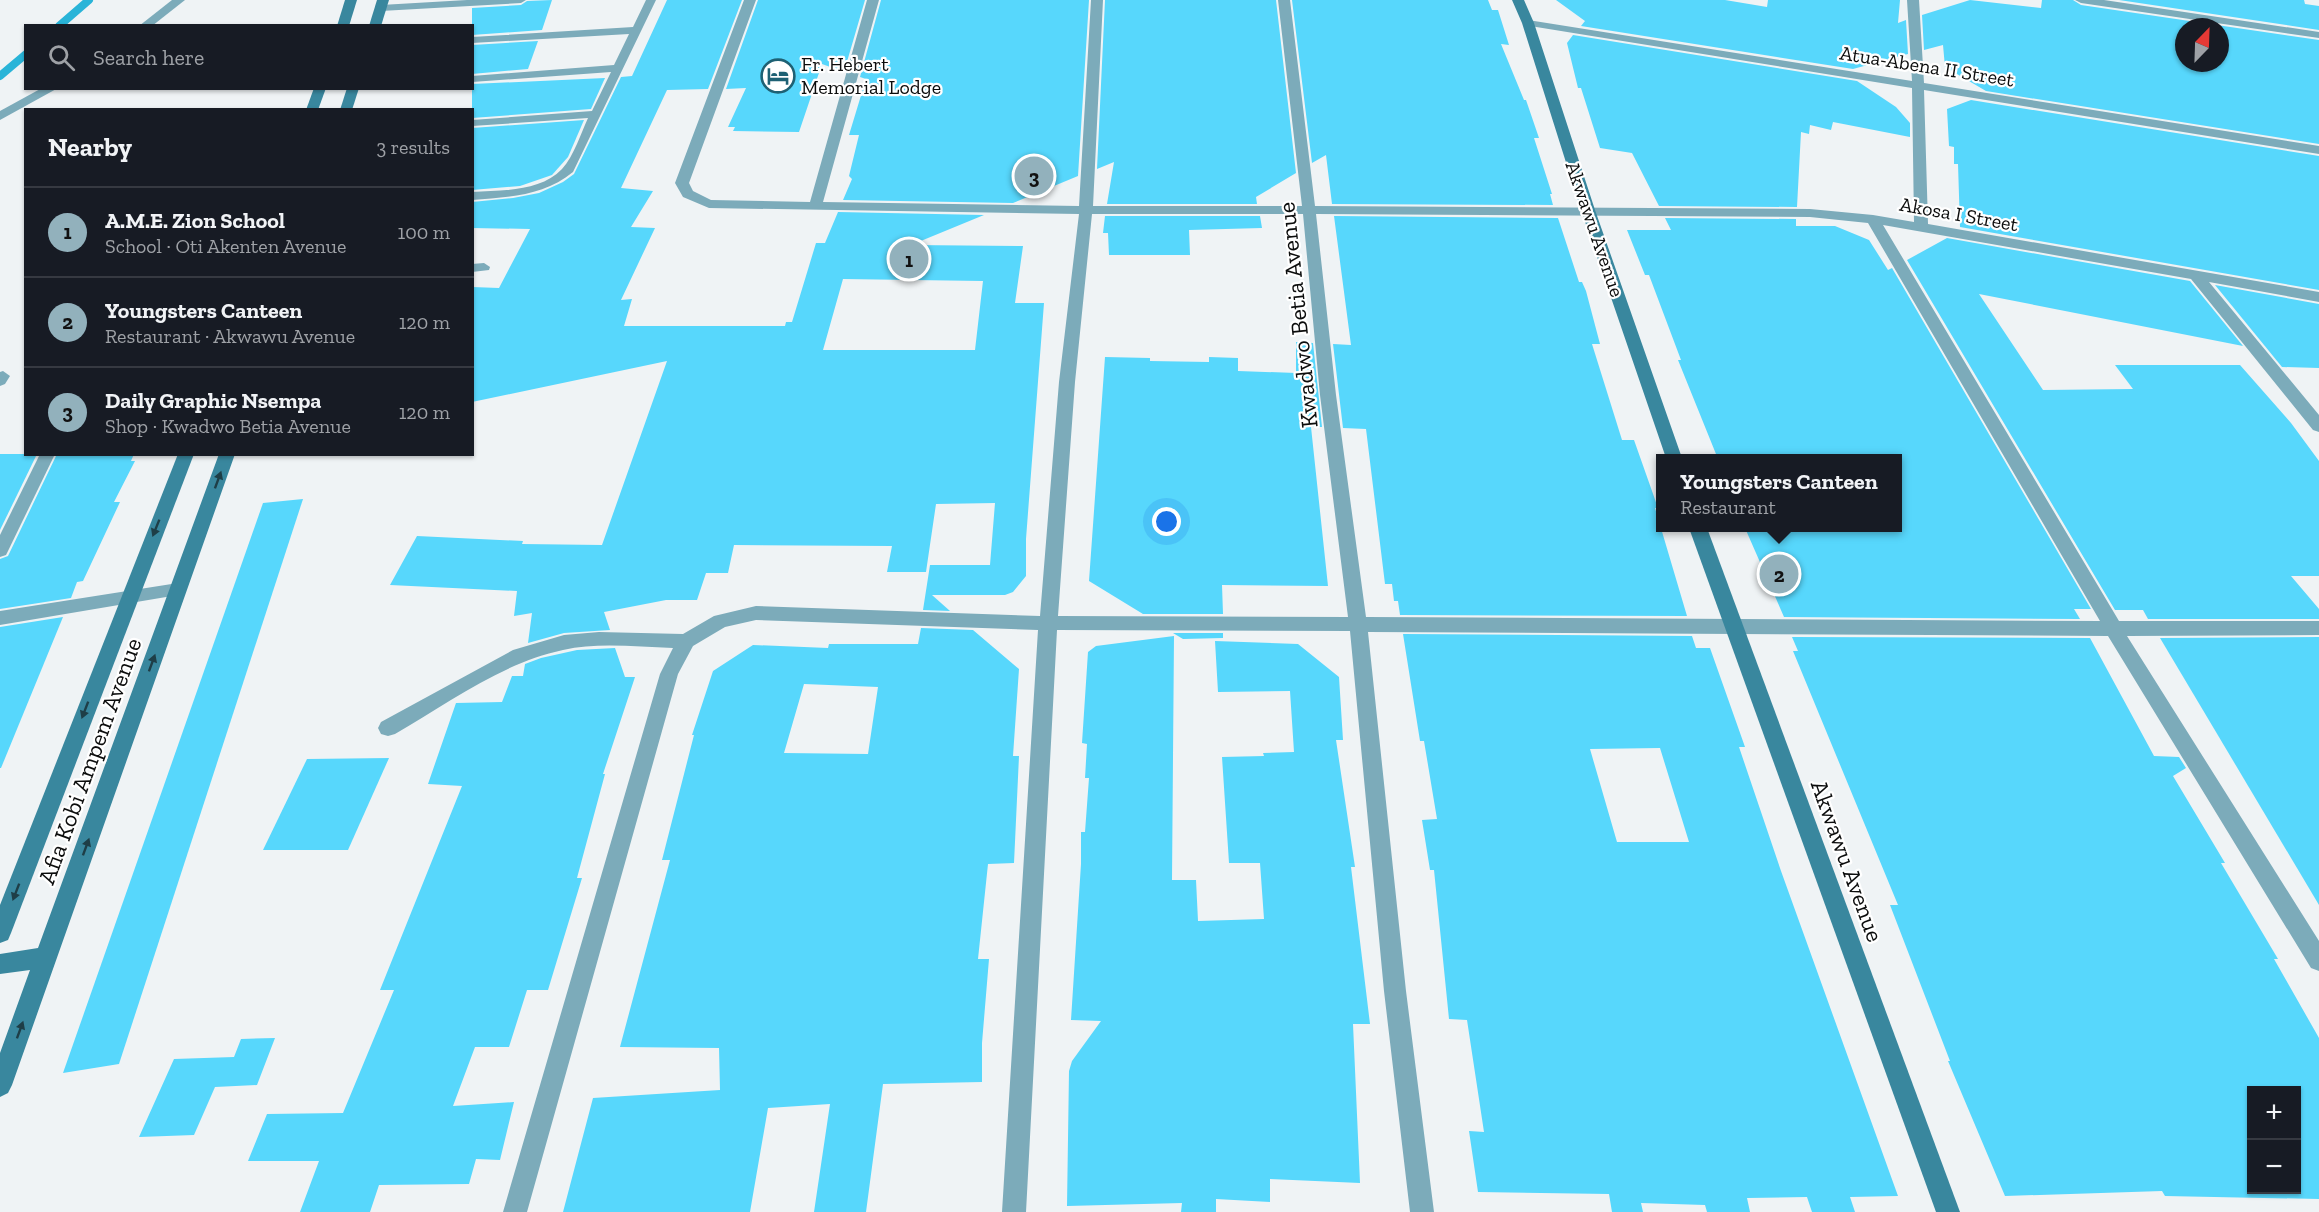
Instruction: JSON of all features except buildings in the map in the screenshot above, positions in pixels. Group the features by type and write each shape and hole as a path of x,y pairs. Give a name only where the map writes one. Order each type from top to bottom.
{"street":[{"path":"147,24 179,0"},
{"path":"344,24 351,0"},
{"name":"Akosa I Street","path":"750,0 682,183 688,194 709,204 1086,210 1588,210 1810,213 1873,219 2319,297"},
{"path":"815,207 873,0"},
{"path":"1014,1212 1048,623 1067,382 1086,210 1097,0"},
{"name":"Kwadwo Betia Avenue","path":"1284,0 1310,210 1328,395 1358,625 1395,991 1422,1212"},
{"name":"Akwawu Avenue","path":"1518,0 1528,23 1588,210 1672,454"},
{"path":"1913,0 1918,84 1921,227"},
{"path":"2081,0 2319,35"},
{"path":"376,24 382,4"},
{"name":"Atua-Abena II Street","path":"1528,23 2319,150"},
{"path":"0,116 48,90"},
{"path":"313,108 319,90"},
{"path":"347,108 353,90"},
{"path":"1873,219 2113,628 2319,961"},
{"path":"2196,276 2319,426"},
{"name":"Afia Kobi Ampem Avenue","path":"0,932 185,456"},
{"name":"Afia Kobi Ampem Avenue","path":"0,1085 226,456"},
{"name":"Akwawu Avenue","path":"1699,532 1948,1212"},
{"path":"388,728 513,657 564,642 599,639 686,640 720,621 756,613 1048,623 1923,629 2319,628"},
{"path":"514,1212 669,674 686,640"},
{"path":"0,964 46,957"}],"lane":[{"path":"382,4 521,0"},
{"path":"474,196 536,190 558,180 569,169 651,0"},
{"path":"474,40 635,30"},
{"path":"474,80 618,68"},
{"path":"474,123 596,114"},
{"path":"0,551 47,456"},
{"path":"0,618 178,589"}],"waterway":[{"path":"61,24 89,0"},
{"path":"0,76 24,56"}],"place":[{"name":"Fr. Hebert Memorial Lodge","path":"778,76"},
{"name":"Daily Graphic Nsempa","path":"1034,176"},
{"name":"A.M.E. Zion School","path":"909,259"},
{"name":"Youngsters Canteen","path":"1779,574"}]}
